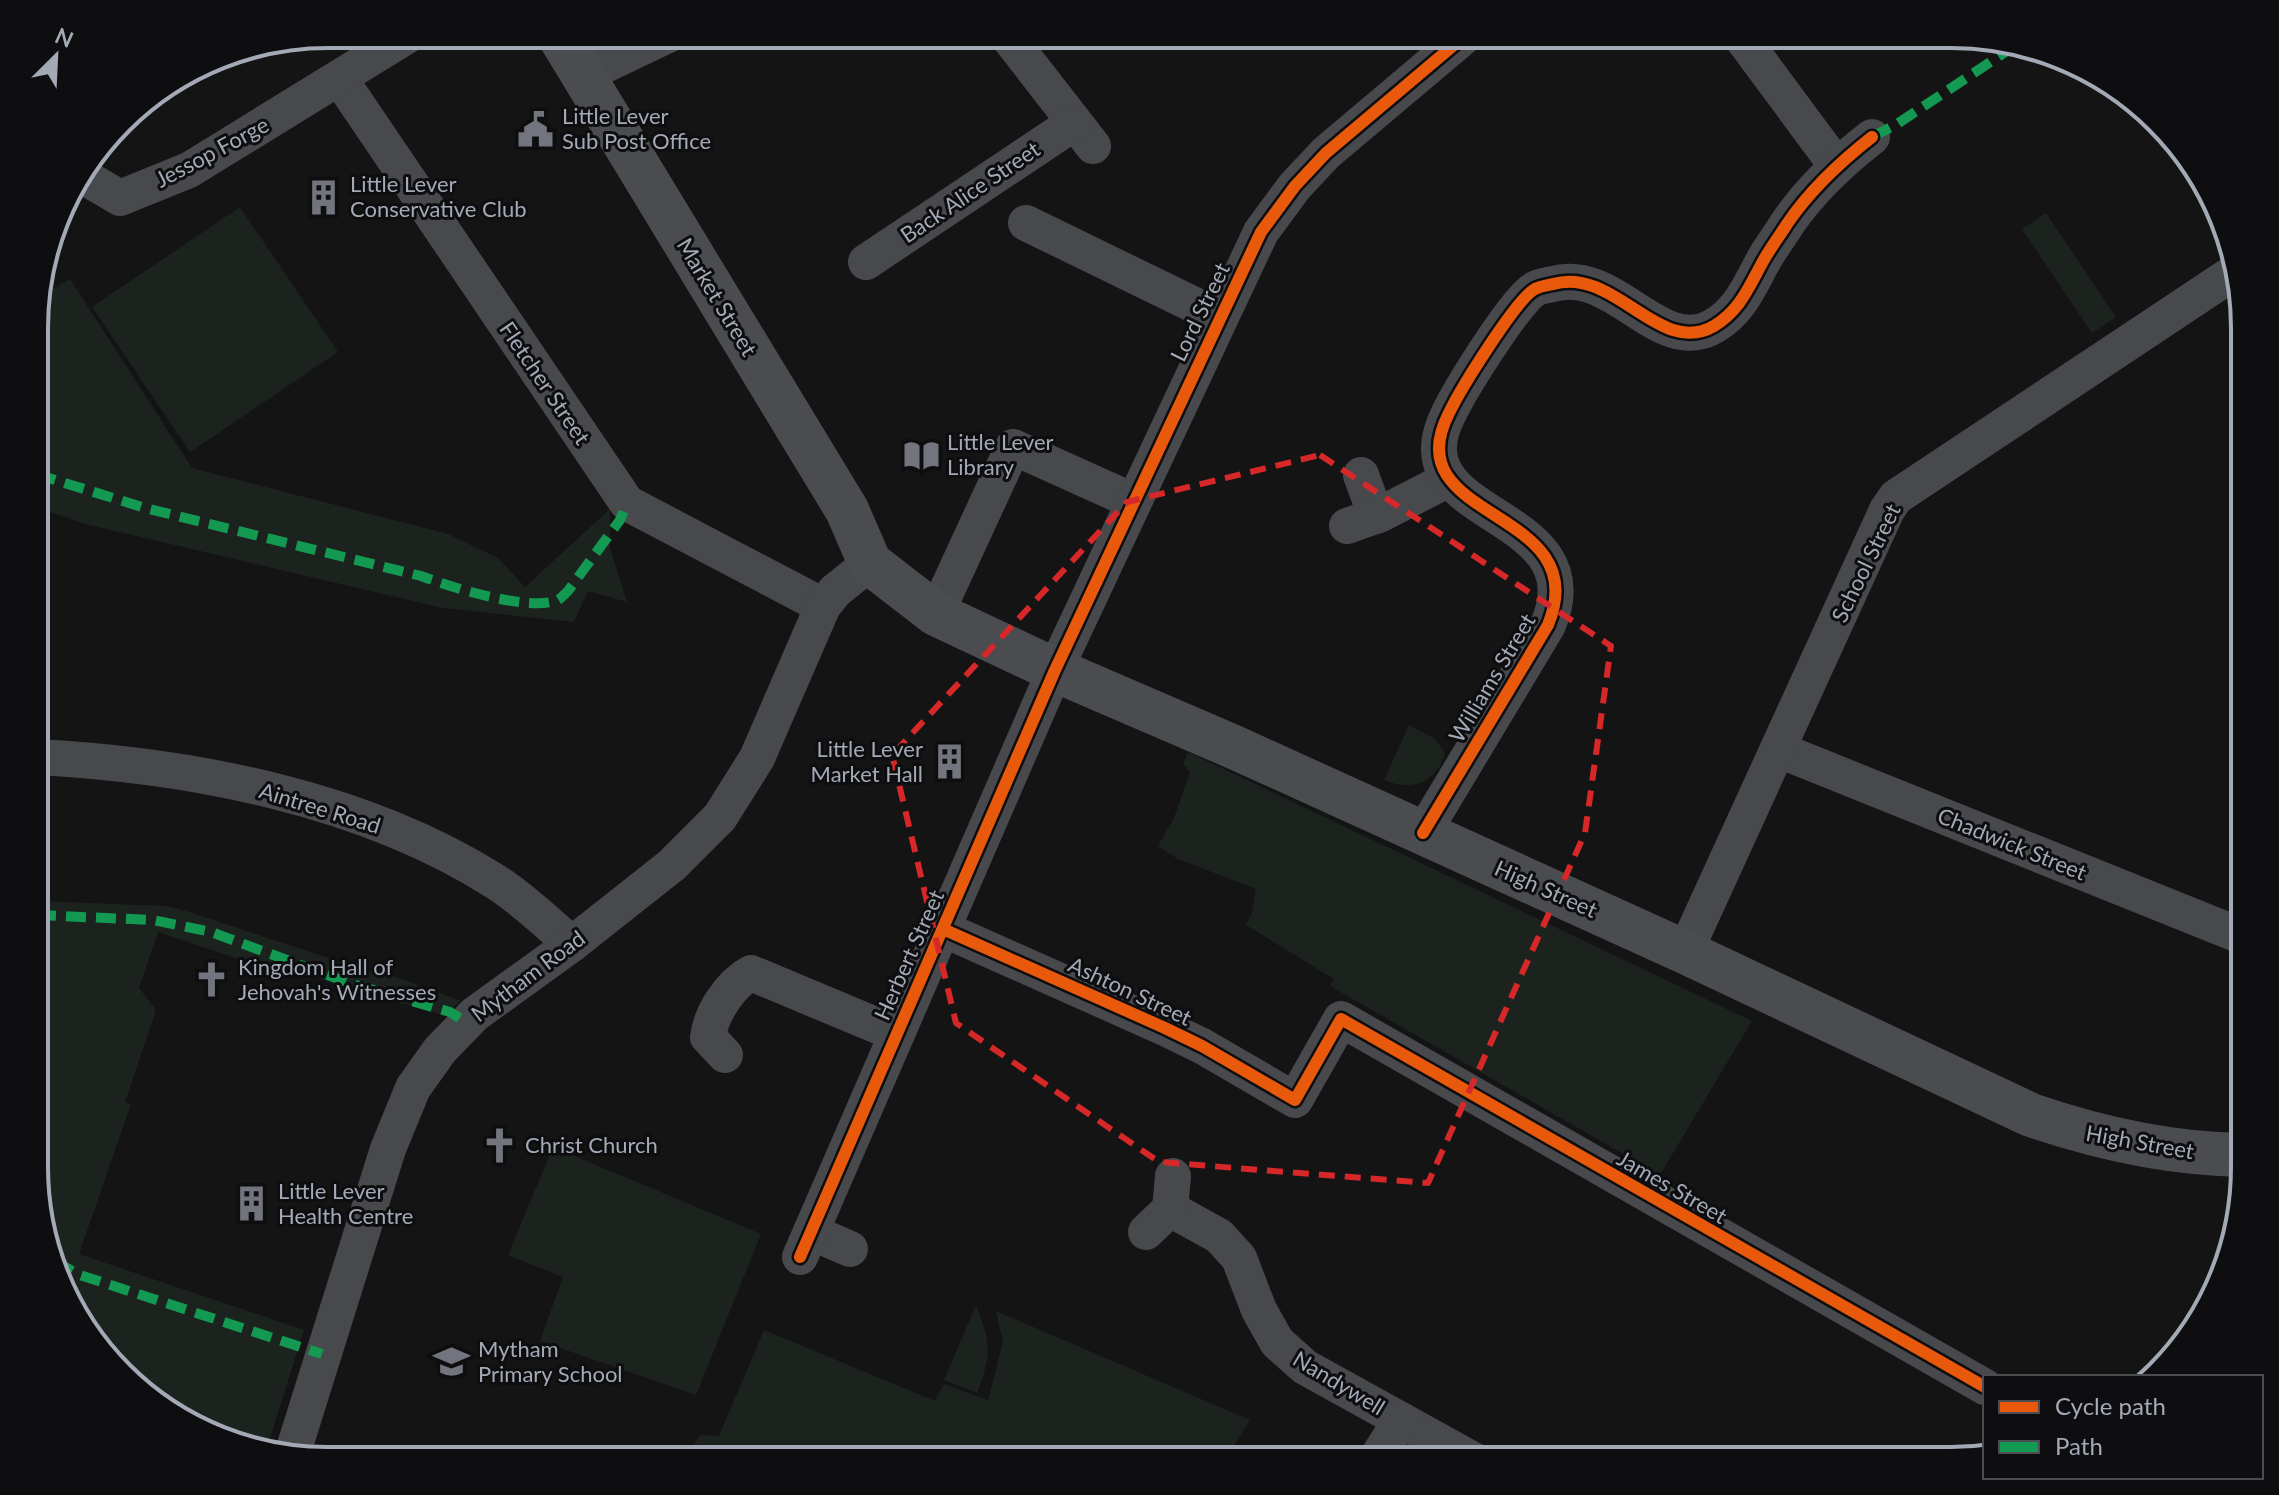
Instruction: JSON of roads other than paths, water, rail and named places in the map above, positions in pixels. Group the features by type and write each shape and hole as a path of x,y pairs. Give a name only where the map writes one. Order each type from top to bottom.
{"main road":[{"name":"Market Street","path":"566,48 847,510 870,563"},
{"name":"High Street","path":"870,563 936,614 1685,952 2031,1115 2089,1135 2156,1149 2230,1151"}],"street":[{"path":"340,79 388,48"},
{"path":"582,76 641,48"},
{"name":"Back Alice Street","path":"866,262 1083,134 1017,48"},
{"name":"Lord Street","path":"1055,670 1261,232 1295,186 1326,153 1450,48"},
{"path":"1749,48 1836,165"},
{"name":"Jessop Forge","path":"90,180 120,198 189,170 340,79"},
{"name":"Fletcher Street","path":"340,79 627,503 823,606"},
{"path":"1361,475 1362,521 1449,479 1440,453 1444,423 1515,308 1535,289 1565,280 1589,282 1613,294 1656,324 1688,333 1712,327 1736,310 1790,220 1836,165 1872,137"},
{"path":"1050,225 1219,317"},
{"name":"School Street","path":"1685,952 1887,510 1896,497 2226,277"},
{"path":"936,614 1013,447 1133,501"},
{"name":"Williams Street","path":"1423,833 1548,625 1557,591 1549,561 1537,546 1466,498 1449,479"},
{"name":"Mytham Road","path":"295,1445 388,1149 413,1088 440,1050 475,1014 572,944 672,865 720,817 757,758 823,606 835,591 870,563"},
{"name":"Herbert Street","path":"850,1249 806,1244 1055,670"},
{"name":"Chadwick Street","path":"1779,750 2230,931"},
{"name":"Aintree Road","path":"48,758 198,775 310,801 414,838 498,883 572,944"},
{"name":"Ashton Street","path":"943,929 1165,1028 1295,1100 1341,1019"},
{"path":"725,1055 708,1037 709,1025 714,1013 743,977 751,973 897,1034"},
{"name":"James Street","path":"1341,1019 1983,1386"},
{"name":"Nandywell","path":"1163,1206 1219,1236 1239,1258 1259,1310 1277,1342 1305,1367 1448,1446"},
{"path":"1384,1446 1401,1420"}],"place":[{"name":"Little Lever Sub Post Office","path":"536,129"},
{"name":"Little Lever Conservative Club","path":"324,197"},
{"name":"Little Lever Library","path":"921,455"},
{"name":"Little Lever Market Hall","path":"949,762"},
{"name":"Kingdom Hall of Jehovah's Witnesses","path":"212,980"},
{"name":"Christ Church","path":"499,1145"},
{"name":"Little Lever Health Centre","path":"252,1204"},
{"name":"Mytham Primary School","path":"452,1362"}]}
